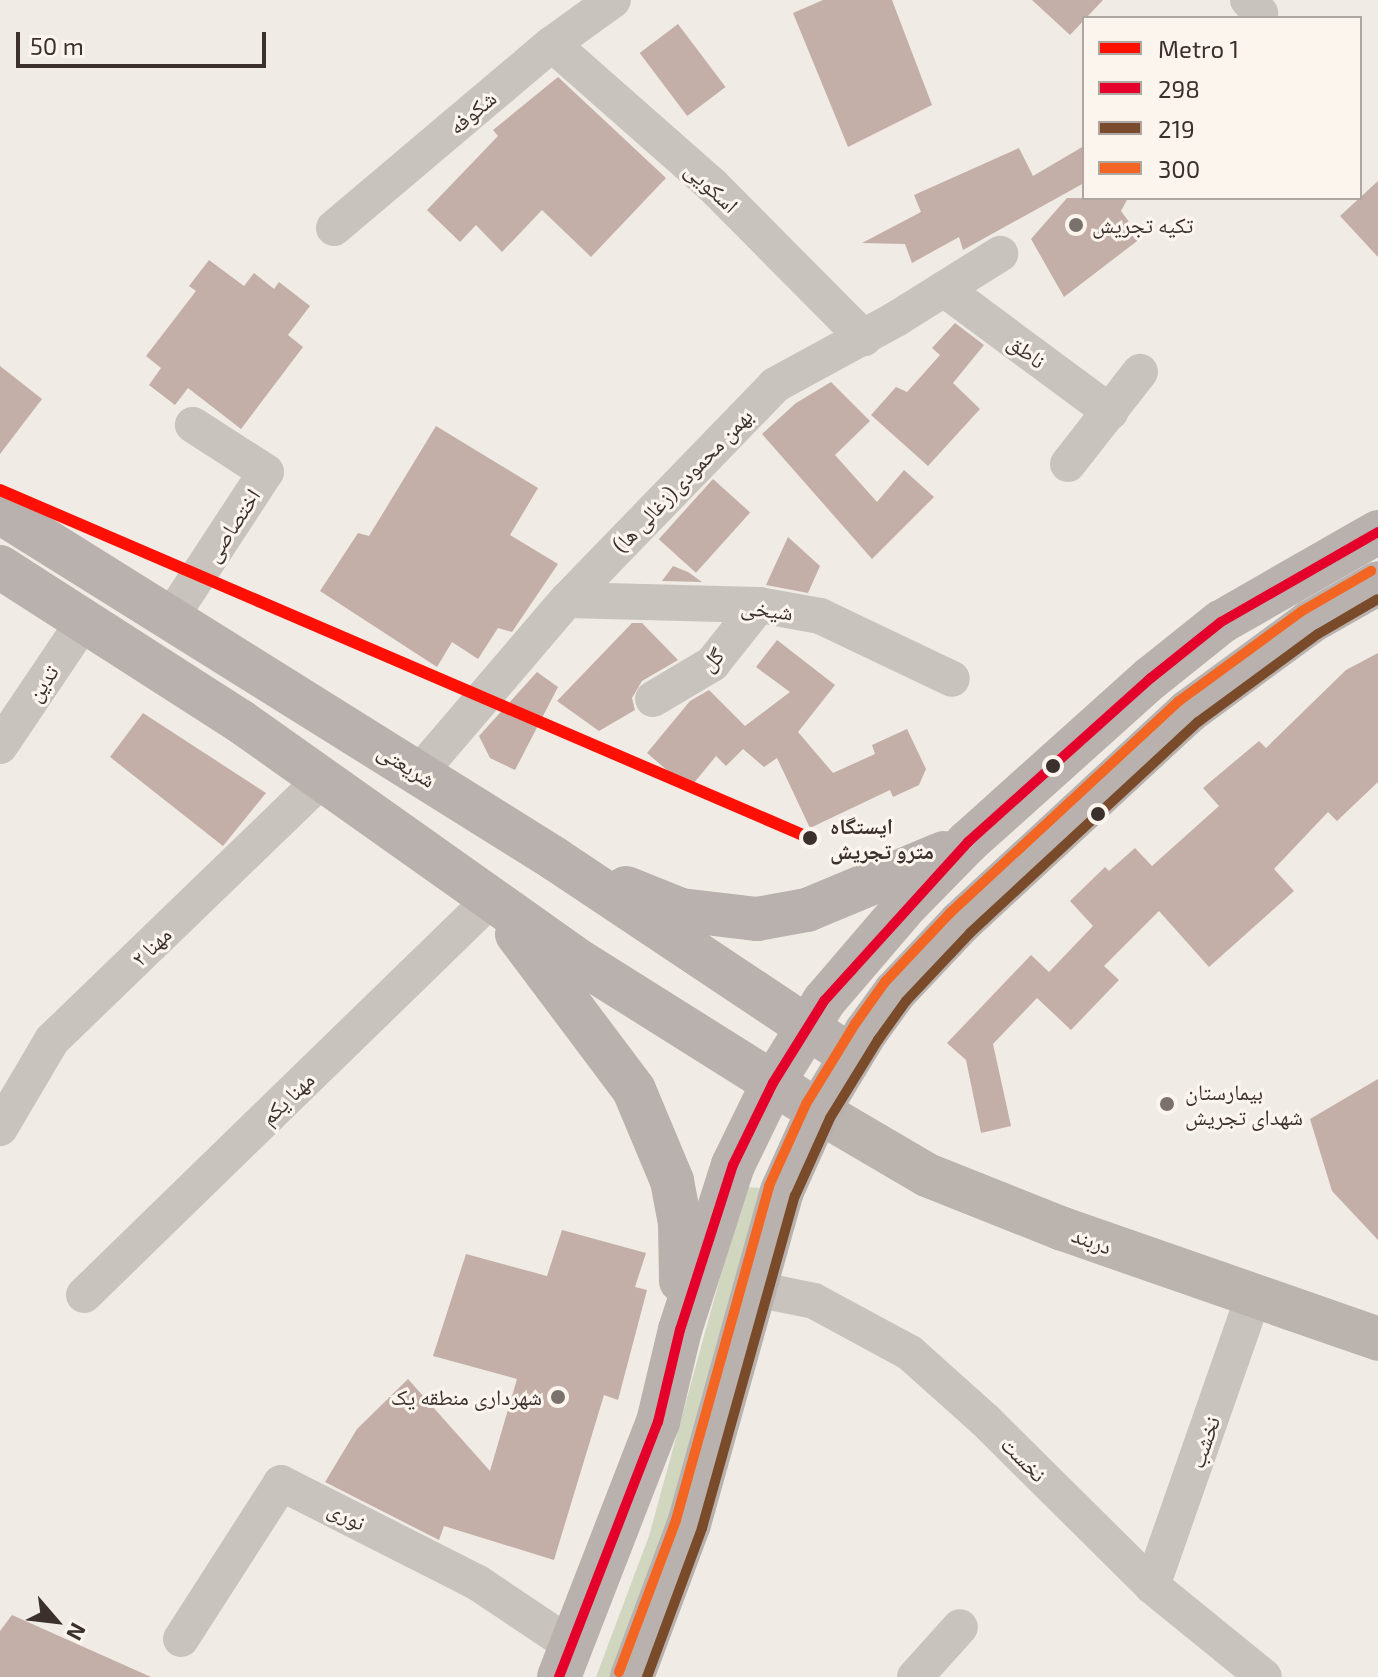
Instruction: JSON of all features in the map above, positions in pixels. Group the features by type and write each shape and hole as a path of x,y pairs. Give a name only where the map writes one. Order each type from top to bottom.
{"main road":[{"name":"شریعتی","path":"0,512 555,859 622,908 851,1057"},
{"path":"566,1661 658,1422 680,1330 733,1165 773,1083 807,1027 893,919 968,842 1151,678 1221,622 1378,532"},
{"path":"0,567 322,779 582,963 818,1111"},
{"path":"632,1677 689,1524 775,1213 818,1111 851,1057 927,957 1110,780 1203,699 1310,622 1378,583"},
{"path":"555,859 681,910 757,919 807,910 856,892 968,842"},
{"path":"490,900 634,1090 672,1181 680,1223 680,1330"},
{"path":"582,963 613,970 627,969 636,961 637,939 622,908"},
{"name":"دربند","path":"818,1111 927,1175 1253,1297 1378,1339"}],"street":[{"name":"شکوفه","path":"334,228 552,44 613,0"},
{"name":"اسکویی","path":"552,44 712,185 864,338"},
{"name":"بهمن محمودی(زغالی ها)","path":"419,773 567,600 775,385 864,338 1000,254"},
{"name":"ناطق","path":"944,289 1110,412"},
{"path":"1068,464 1140,372"},
{"name":"اختصاصی","path":"171,617 266,472 193,425"},
{"name":"شیخی","path":"567,600 759,605 820,616 952,679"},
{"name":"گل","path":"653,699 712,664 759,605"},
{"name":"تدین","path":"0,746 84,621"},
{"name":"مهنا ۲","path":"0,1128 52,1040 322,779"},
{"name":"مهنا یکم","path":"84,1295 490,900"},
{"name":"نخست","path":"755,1289 814,1301 910,1353 985,1420 1152,1586 1243,1671"},
{"name":"نخشب","path":"1152,1586 1253,1297"},
{"name":"نوری","path":"181,1639 281,1483 478,1583 566,1661"},
{"path":"915,1677 960,1627"}],"green space":[{"path":"745,1187 761,1188 685,1475 613,1677 596,1677 649,1536"}],"building":[{"path":"823,0 892,0 932,105 848,147 793,13"},
{"path":"1032,0 1103,0 1088,16 1082,16 1082,22 1070,35"},
{"path":"678,24 726,87 687,116 640,53"},
{"path":"558,77 666,178 591,257 542,210 502,252 476,225 460,242 427,210 498,136 493,130"},
{"path":"1082,147 1082,184 963,250 959,237 912,263 905,244 862,243 921,212 914,195 1019,148 1033,176"},
{"path":"1378,181 1378,257 1340,216 1357,200 1362,200 1362,196"},
{"name":"تکیه تجریش","path":"1067,198 1127,200 1121,211 1141,238 1064,297 1031,239"},
{"path":"209,260 244,286 254,273 274,289 279,282 310,306 288,335 303,347 241,429 188,388 175,405 149,385 161,368 146,356 196,291 189,286"},
{"path":"955,323 984,345 953,383 980,409 928,466 871,415 896,387 907,392 940,355 932,348"},
{"path":"0,366 42,399 0,454"},
{"path":"831,382 870,421 835,455 877,502 904,470 934,497 872,559 762,434 796,403"},
{"path":"436,426 538,488 510,535 558,564 512,632 498,628 478,659 452,642 437,667 320,591 358,533 369,536"},
{"path":"713,479 750,512 696,573 659,539"},
{"path":"788,537 820,566 808,593 766,585"},
{"path":"673,566 688,572 702,582 662,581"},
{"path":"632,623 642,623 678,660 642,681 632,698 635,710 599,731 557,701"},
{"path":"777,640 835,685 798,732 833,773 875,754 872,745 907,729 926,769 919,785 893,797 890,790 810,828 777,758 764,767 743,749 726,766 716,756 689,789 647,753 690,701 709,690 745,726 790,692 756,667"},
{"path":"1378,653 1378,782 1337,821 1328,812 1274,869 1294,891 1209,967 1159,911 1104,966 1119,980 1071,1030 1037,998 993,1044 1011,1126 981,1133 966,1060 947,1043 1031,955 1049,972 1093,926 1070,901 1105,867 1109,871 1135,848 1152,866 1219,806 1203,788 1259,741 1266,748 1346,670"},
{"path":"537,672 558,687 515,770 490,758 479,736"},
{"path":"143,713 266,793 223,846 110,757"},
{"path":"1378,1079 1378,1240 1332,1191 1310,1119"},
{"name":"شهرداری منطقه یک","path":"562,1230 646,1253 635,1287 647,1290 618,1400 604,1395 554,1560 444,1526 439,1540 325,1482 357,1429 408,1379 490,1471 517,1379 433,1356 466,1254 547,1276"},
{"path":"12,1615 151,1677 0,1677 0,1631"}],"metro line":[{"name":"1","path":"0,490 810,838"}],"transit line":[{"name":"298","path":"559,1677 658,1422 680,1330 733,1165 773,1083 824,1001 968,842 1151,678 1221,622 1378,532"},
{"name":"300","path":"619,1672 676,1520 769,1186 806,1104 855,1024 885,982 950,913 1179,701 1302,611 1371,571"},
{"name":"219","path":"647,1677 702,1528 795,1196 830,1118 878,1040 906,1001 970,933 1198,722 1318,634 1378,599"}],"place":[{"name":"تکیه تجریش","path":"1076,225"},
{"name":"ایستگاه مترو تجریش","path":"810,838"},
{"name":"بیمارستان شهدای تجریش","path":"1167,1104"},
{"name":"شهرداری منطقه یک","path":"558,1397"}]}
